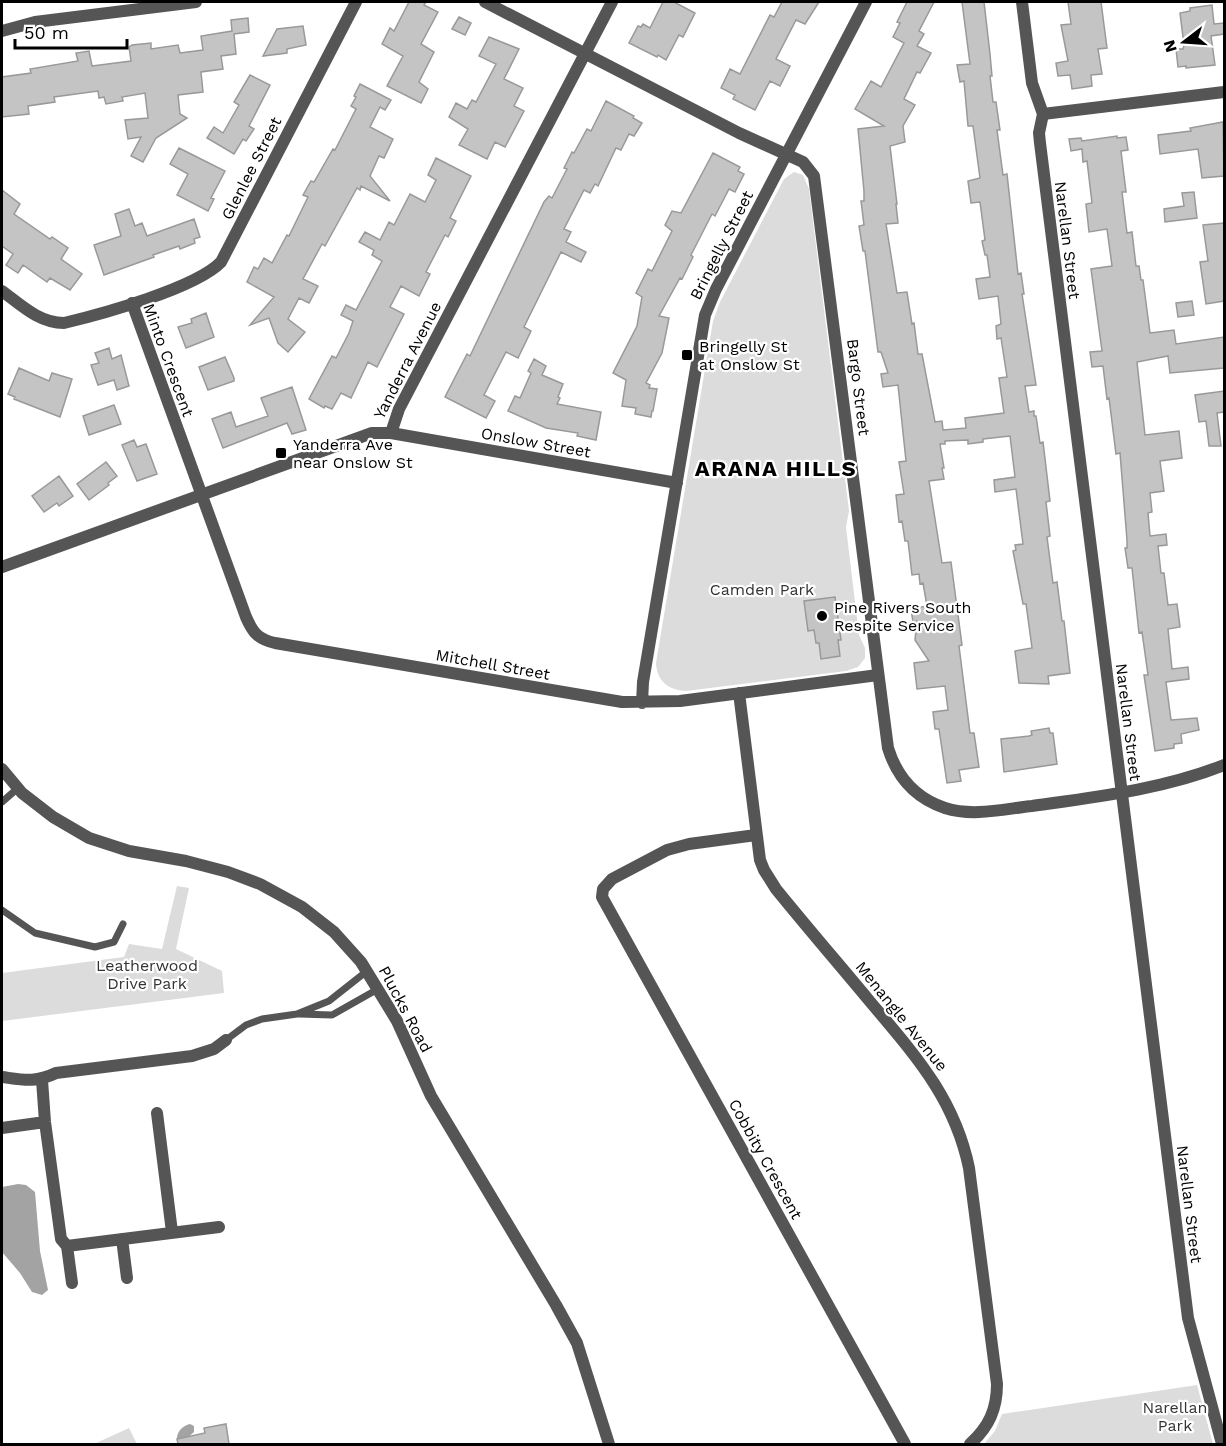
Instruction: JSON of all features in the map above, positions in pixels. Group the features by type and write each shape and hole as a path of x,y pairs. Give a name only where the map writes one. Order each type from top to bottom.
{"street":[{"path":"2,31 34,22 196,2"},
{"name":"Glenlee Street","path":"132,303 193,281 213,270 221,262 356,2"},
{"name":"Bargo Street","path":"485,2 739,133 803,162 812,171 818,192 888,748 900,775 909,786 919,795 947,809 981,812 1121,792 1224,765"},
{"name":"Yanderra Avenue","path":"2,567 361,436 377,432 391,433 399,409 612,2"},
{"name":"Bringelly Street","path":"642,703 643,682 705,315 716,289 866,2"},
{"name":"Narellan Street","path":"1022,2 1032,83 1043,114 1040,143 1188,1318 1222,1444"},
{"path":"1043,114 1224,92"},
{"name":"Minto Crescent","path":"2,291 35,315 54,323 74,321 132,303 201,494"},
{"name":"Onslow Street","path":"391,433 676,483"},
{"name":"Mitchell Street","path":"201,494 246,617 259,638 275,644 604,700 642,703 878,675"},
{"name":"Menangle Avenue","path":"739,693 760,860 769,880 914,1053 945,1100 964,1143 997,1384 997,1398 991,1420 970,1444"},
{"name":"Plucks Road","path":"2,769 18,788 53,817 89,838 129,851 218,869 260,884 302,907 334,932 361,962 398,1021 431,1096 577,1343 609,1444"},
{"name":"Cobbity Crescent","path":"756,835 689,844 667,850 598,888 905,1444"},
{"path":"2,1077 42,1080 56,1073 192,1056 214,1049 226,1040"},
{"path":"42,1080 45,1122 61,1239 67,1246 72,1283"},
{"path":"157,1113 172,1232"},
{"path":"2,1128 45,1122"},
{"path":"67,1246 219,1227"},
{"path":"122,1239 127,1278"}],"lane":[{"path":"2,802 18,788"},
{"path":"2,910 35,933 95,947 114,942 123,924"},
{"path":"297,1014 329,1001 367,971"},
{"path":"226,1040 246,1025 262,1019 297,1014 332,1015 378,989"}],"green space":[{"name":"Camden Park","path":"794,172 803,175 809,189 849,511 846,527 859,635 865,648 865,658 858,667 846,671 686,691 674,689 661,680 656,663 713,321 720,302 784,179"},
{"name":"Leatherwood Drive Park","path":"177,886 189,888 176,949 222,971 224,993 2,1021 2,973 124,957 129,944 162,949"},
{"name":"Narellan Park","path":"1197,1385 1213,1444 984,1444 995,1431 1002,1414"},
{"path":"129,1428 137,1444 94,1444"}],"shaded area":[{"path":"26,1185 35,1192 40,1251 48,1290 42,1295 32,1292 2,1252 2,1187"},
{"path":"190,1424 194,1426 194,1432 186,1439 186,1444 178,1444 179,1431"}],"building":[{"path":"409,2 426,2 424,5 438,12 421,44 434,52 419,82 428,89 421,103 387,86 403,56 382,44 390,28 394,31"},
{"path":"663,2 674,2 695,13 683,37 679,35 666,60 629,43 638,26 641,27 643,24 650,28"},
{"path":"782,2 819,2 805,24 796,20 776,59 790,66 780,86 770,81 755,110 733,99 735,95 721,88 730,69 740,74 770,15 774,17"},
{"path":"907,2 934,2 919,31 924,34 917,46 931,53 920,73 917,72 904,99 915,105 903,126 905,142 890,146 898,223 886,224 897,293 907,292 918,354 922,354 935,422 942,421 943,430 966,428 965,418 1004,413 999,378 1007,377 1001,338 997,339 996,326 1001,324 998,296 979,299 976,279 990,277 987,255 985,255 982,241 985,240 980,202 971,203 968,181 980,178 973,126 968,126 964,81 960,82 957,65 970,64 962,2 984,2 993,102 996,102 1000,130 997,130 1003,175 1007,174 1018,274 1021,273 1036,385 1025,386 1029,412 1034,411 1040,443 1043,442 1050,501 1046,502 1050,536 1047,537 1053,583 1057,582 1062,621 1064,621 1070,673 1048,676 1049,684 1019,683 1015,651 1032,648 1026,604 1023,604 1013,551 1016,550 1015,545 1023,544 1016,489 995,492 994,480 1015,477 1010,436 983,439 983,442 968,444 968,440 945,441 945,444 940,444 944,479 929,481 942,563 951,562 970,733 974,733 979,767 959,770 961,781 947,783 939,729 935,729 933,712 948,710 945,686 917,689 914,663 929,661 915,640 917,621 913,622 911,609 927,606 919,574 912,575 908,541 905,541 902,521 899,522 896,495 904,494 899,462 906,461 898,385 883,387 881,374 888,373 881,352 878,352 865,251 863,251 859,226 864,225 861,201 864,201 864,191 858,129 884,126 855,109 871,81 881,87 904,43 893,37 900,23 897,22"},
{"path":"1068,2 1101,2 1107,48 1098,49 1102,74 1091,75 1092,86 1072,89 1070,75 1058,76 1056,63 1068,61 1061,25 1071,24"},
{"path":"1212,5 1214,24 1224,23 1224,34 1211,36 1215,65 1178,67 1176,49 1183,49 1184,45 1180,13 1190,11 1190,8"},
{"path":"459,17 471,23 465,35 452,29"},
{"path":"248,18 249,32 234,34 236,54 221,56 223,69 201,72 203,92 178,95 180,114 187,118 156,138 143,162 131,156 141,137 128,139 125,120 148,118 145,93 122,97 123,101 106,104 104,97 99,98 98,91 54,97 55,102 28,106 29,114 2,117 2,77 31,73 30,69 78,61 76,53 89,51 92,66 131,61 129,47 132,45 151,43 151,49 178,45 180,53 203,50 201,36 232,31 231,20"},
{"path":"303,26 306,45 287,49 287,53 263,56 277,29"},
{"path":"489,37 519,49 504,79 523,88 514,106 524,111 505,147 495,142 487,159 459,145 468,129 449,117 456,103 467,109 472,100 476,102 496,64 479,56"},
{"path":"250,75 270,85 249,126 254,129 246,141 243,139 234,154 207,138 214,127 223,133 239,105 234,102"},
{"path":"360,84 391,100 385,110 380,107 370,127 393,139 384,158 379,156 370,176 390,201 361,186 360,190 357,188 325,246 322,244 303,279 318,286 309,303 299,298 288,319 305,332 288,352 278,343 269,318 250,325 274,297 247,282 254,267 258,269 264,258 272,263 287,235 289,236 308,197 303,195 311,181 314,182 333,149 335,150 356,109 351,106"},
{"path":"606,101 634,116 633,118 642,123 634,136 629,134 621,150 616,148 598,186 595,184 590,193 584,190 564,229 571,232 566,242 586,252 581,262 561,252 524,327 531,331 518,358 506,352 484,395 495,401 486,418 445,397 467,354 470,356 544,202 549,196 552,198 567,169 564,168 572,152 574,153 587,129 591,131"},
{"path":"1223,122 1224,176 1202,178 1198,149 1160,154 1158,135 1191,131 1190,128"},
{"path":"1117,136 1117,138 1126,137 1128,150 1121,151 1126,192 1122,192 1127,233 1132,232 1136,266 1139,266 1141,280 1143,280 1150,333 1174,330 1176,344 1224,337 1224,368 1170,373 1168,356 1137,362 1145,435 1179,431 1182,458 1160,461 1164,491 1150,493 1152,512 1148,513 1150,536 1166,534 1167,545 1158,546 1161,573 1164,573 1168,605 1177,604 1180,627 1168,629 1172,669 1188,667 1189,679 1166,682 1171,720 1197,718 1199,730 1181,734 1182,743 1174,744 1174,748 1155,751 1144,675 1148,675 1142,632 1139,633 1132,568 1128,568 1125,548 1127,548 1127,540 1120,453 1116,454 1103,366 1092,367 1090,352 1102,351 1091,269 1112,266 1107,229 1089,232 1086,204 1092,203 1087,161 1083,162 1082,149 1071,151 1069,139 1081,138 1082,141"},
{"path":"179,148 225,171 211,198 214,199 208,211 177,195 188,174 170,164"},
{"path":"713,153 740,167 738,171 744,174 735,192 729,189 715,216 712,214 691,255 693,257 682,279 680,278 659,316 669,318 662,353 646,383 650,385 649,388 657,389 653,411 651,417 635,414 636,408 622,406 626,380 613,373 637,326 642,297 636,293 648,269 652,271 672,231 665,225 672,211 681,213"},
{"path":"436,158 471,176 450,218 456,221 448,237 445,235 426,272 430,274 419,296 401,286 390,307 404,314 377,367 368,362 351,398 341,393 332,409 325,406 324,408 309,399 332,356 336,358 349,333 353,321 341,315 346,305 356,310 382,261 372,255 374,250 359,242 365,232 380,240 389,222 394,225 410,194 425,202 436,180 428,175"},
{"path":"2,190 20,204 14,214 50,239 52,237 68,248 61,259 82,274 70,290 50,278 47,282 23,265 18,273 6,265 13,254 2,246"},
{"path":"1194,192 1197,218 1165,222 1164,209 1184,206 1182,193"},
{"path":"129,209 135,226 142,223 147,236 194,219 200,237 194,239 195,243 180,249 179,246 104,275 94,245 121,236 115,214"},
{"path":"1224,223 1224,301 1206,304 1200,262 1208,261 1203,225"},
{"path":"1192,301 1194,315 1178,317 1176,303"},
{"path":"206,313 214,337 186,348 178,327 192,323 191,319"},
{"path":"109,348 112,359 121,355 129,386 117,390 114,380 98,385 91,365 99,363 95,353"},
{"path":"225,357 234,381 208,390 199,367"},
{"path":"534,359 546,366 542,375 563,384 557,404 601,412 596,440 577,436 578,433 546,428 508,411 515,396 520,398 531,373 528,371"},
{"path":"19,368 49,381 52,373 72,379 60,417 14,399 15,397 8,394"},
{"path":"292,387 306,430 292,434 287,423 223,448 212,419 231,412 236,427 268,416 261,398"},
{"path":"1224,391 1224,412 1217,413 1221,446 1209,446 1206,421 1199,422 1195,395"},
{"path":"114,405 121,424 89,435 83,416"},
{"path":"134,440 137,447 146,444 157,474 137,481 122,445"},
{"path":"106,462 117,476 89,500 77,484"},
{"path":"59,476 73,496 59,506 57,503 44,512 32,496"},
{"name":"Pine Rivers South Respite Service","path":"835,597 841,640 838,640 840,656 821,659 819,643 816,643 814,630 808,631 804,601"},
{"path":"1049,728 1050,733 1053,733 1057,764 1004,772 1001,739 1029,736 1032,735 1031,731"},
{"path":"226,1424 229,1444 178,1444 177,1439 205,1433 204,1428"}],"place":[{"name":"Bringelly St at Onslow St","path":"687,355"},
{"name":"Yanderra Ave near Onslow St","path":"281,453"},
{"name":"Pine Rivers South Respite Service","path":"822,616"}],"district":[{"name":"ARANA HILLS","path":"776,468"}]}
